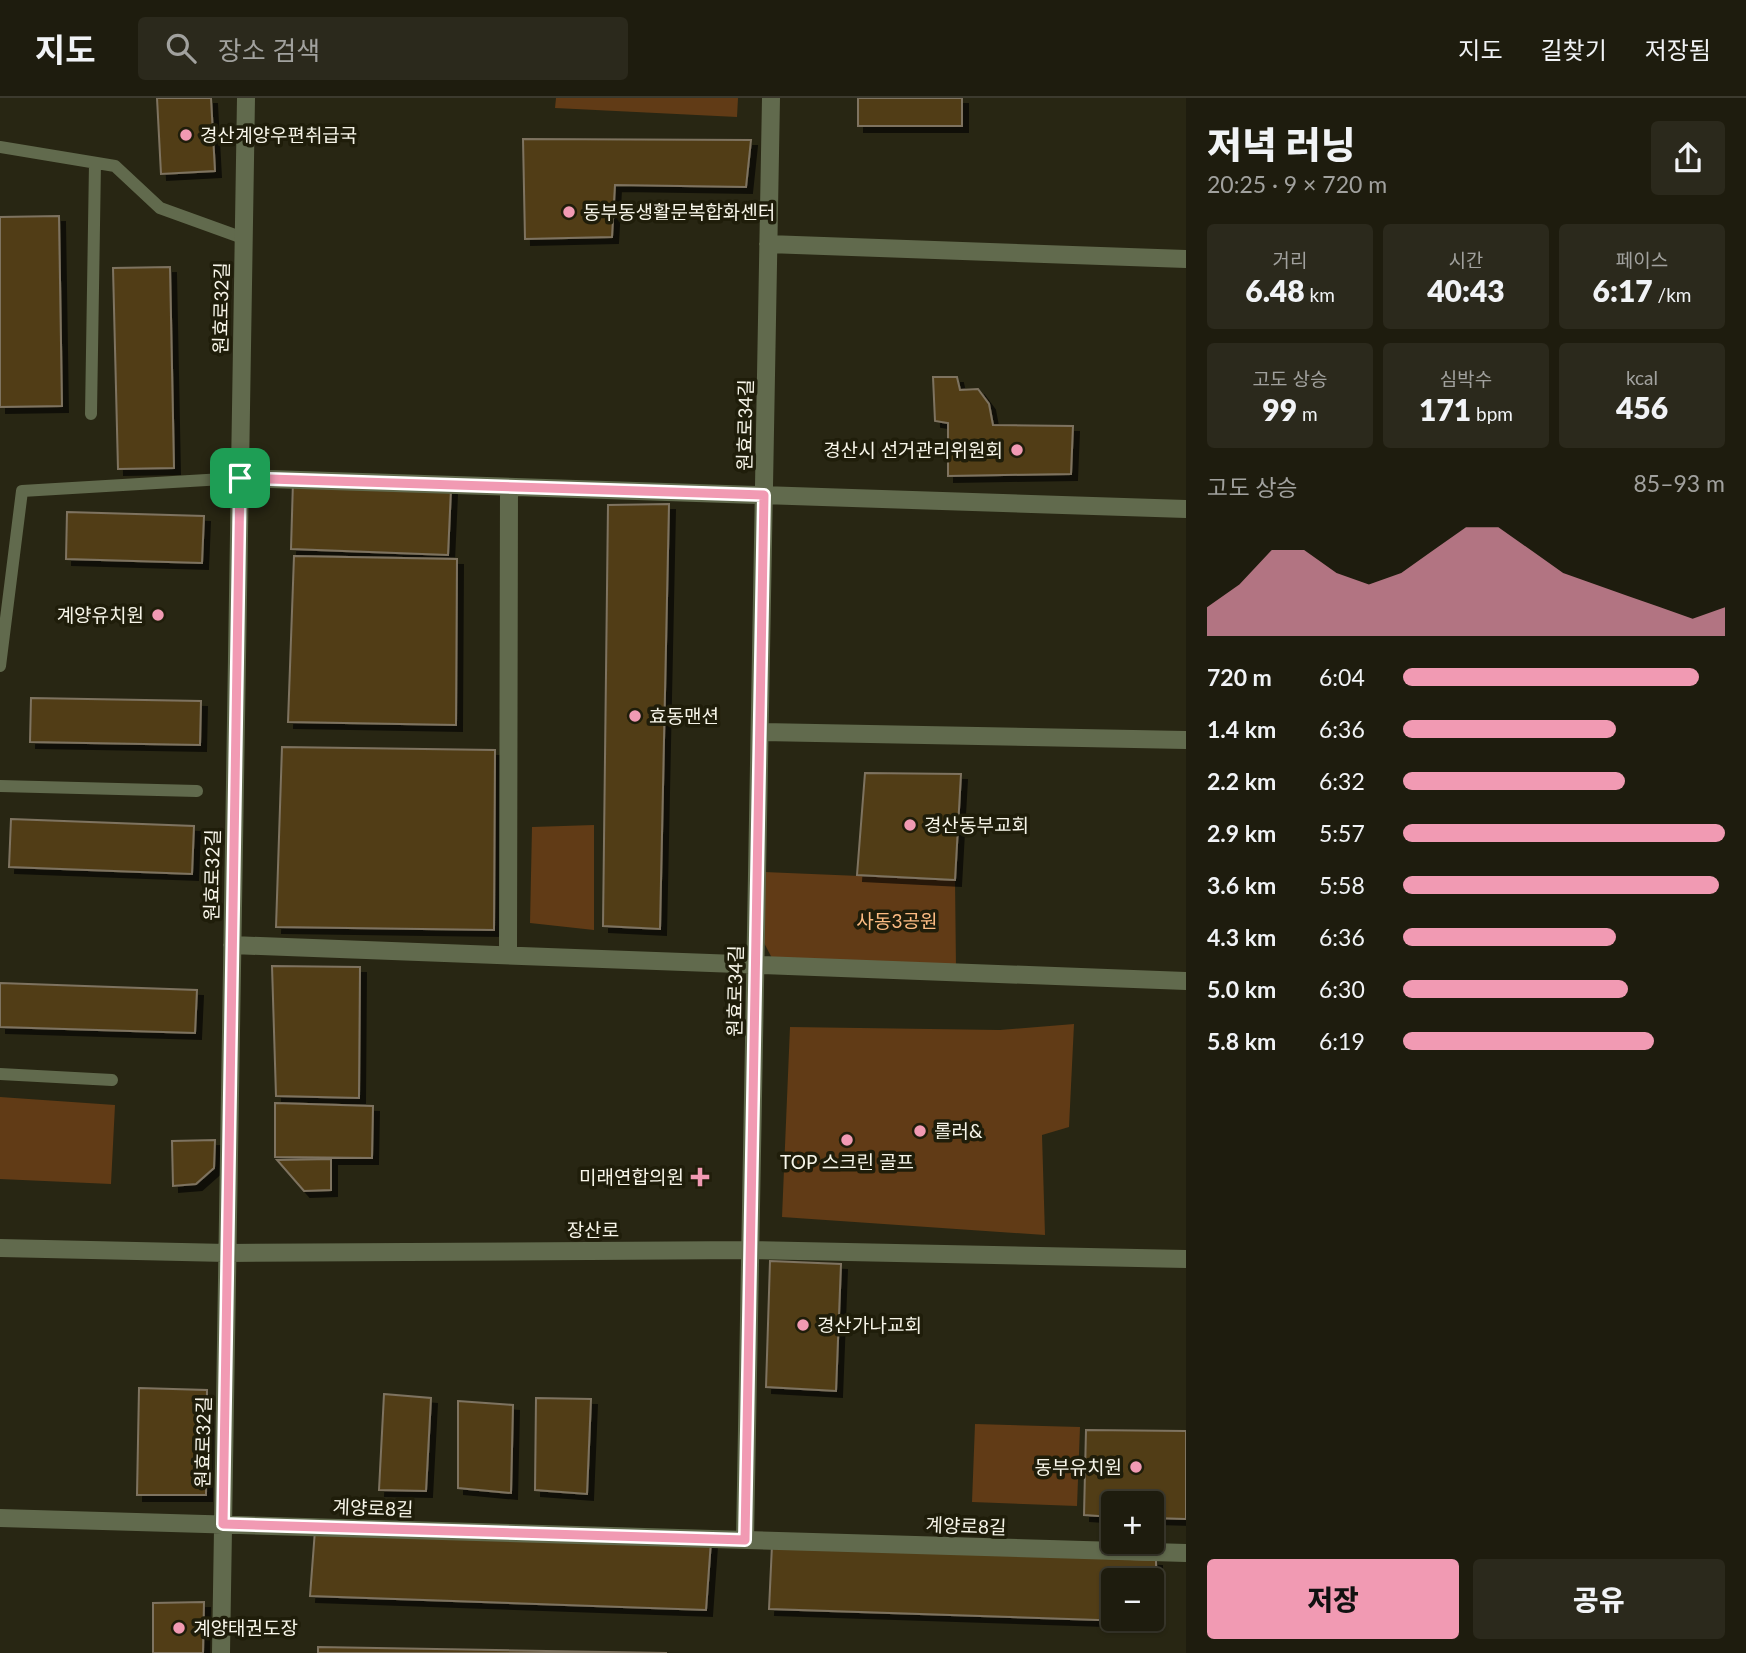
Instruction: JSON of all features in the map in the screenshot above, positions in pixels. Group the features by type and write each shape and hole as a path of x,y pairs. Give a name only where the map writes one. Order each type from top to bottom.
{"street":[{"name":"원효로32길","path":"221,1653 246,98"},
{"name":"원효로34길","path":"751,1250 771,98"},
{"path":"768,244 1186,260"},
{"path":"240,478 1186,509"},
{"path":"509,487 509,956"},
{"path":"761,732 1186,740"},
{"path":"232,945 1186,981"},
{"name":"장산로","path":"0,1248 227,1252 751,1250 1186,1259"},
{"path":"745,1540 751,1250"},
{"name":"계양로8길","path":"0,1518 1186,1553"}],"lane":[{"path":"0,147 115,166 160,208 243,238"},
{"path":"91,414 95,163"},
{"path":"0,666 6,571 22,491 240,478"},
{"path":"0,786 197,791"},
{"path":"0,1074 112,1080"}],"green space":[{"path":"556,98 738,98 737,117 555,108"},
{"path":"594,825 594,930 530,923 532,827"},
{"name":"사동3공원","path":"764,872 955,880 956,968 773,960 763,941"},
{"name":"롤러&","path":"1074,1024 1069,1127 1042,1135 1045,1235 782,1217 790,1027 1000,1030"},
{"path":"0,1097 115,1105 111,1184 0,1179"},
{"path":"975,1424 1080,1427 1077,1506 972,1502"}],"building":[{"name":"경산계양우편취급국","path":"157,98 211,98 215,171 161,174"},
{"path":"858,98 962,98 962,126 858,126"},
{"name":"동부동생활문복합화센터","path":"523,139 751,140 746,187 615,185 612,237 525,239"},
{"path":"59,216 62,406 0,407 0,217"},
{"path":"170,267 174,468 118,469 113,268"},
{"path":"933,377 957,377 960,390 978,389 989,404 993,425 1073,426 1071,474 948,476 948,423 935,421"},
{"path":"293,481 451,489 448,555 291,549"},
{"name":"효동맨션","path":"669,504 660,929 603,926 608,505"},
{"path":"67,512 204,516 202,563 66,559"},
{"path":"294,556 457,559 456,725 288,722"},
{"path":"31,698 201,701 200,745 30,742"},
{"path":"282,747 495,750 494,930 276,927"},
{"name":"경산동부교회","path":"865,773 961,774 955,880 857,875"},
{"path":"11,819 194,826 192,874 9,867"},
{"path":"272,966 360,967 359,1098 276,1096"},
{"path":"0,983 197,990 195,1033 0,1027"},
{"path":"275,1103 373,1106 372,1158 275,1157"},
{"path":"215,1140 214,1168 196,1184 173,1186 172,1141"},
{"path":"331,1159 331,1190 304,1191 277,1160"},
{"name":"경산가나교회","path":"770,1261 841,1264 836,1391 766,1387"},
{"path":"139,1388 207,1390 206,1495 137,1495"},
{"path":"384,1394 431,1398 426,1491 379,1490"},
{"path":"536,1398 591,1399 587,1494 535,1490"},
{"path":"458,1401 513,1405 511,1493 458,1488"},
{"name":"동부유치원","path":"1086,1430 1186,1431 1186,1519 1164,1518 1164,1491 1101,1491 1101,1516 1084,1515"},
{"path":"315,1530 711,1541 706,1610 310,1596"},
{"path":"772,1545 1156,1560 1156,1568 1101,1568 1101,1620 769,1609"},
{"name":"계양태권도장","path":"204,1602 203,1653 153,1653 153,1603"},
{"path":"318,1647 667,1653 318,1653"}],"place":[{"name":"경산계양우편취급국","path":"186,135"},
{"name":"동부동생활문복합화센터","path":"569,212"},
{"name":"경산시 선거관리위원회","path":"1017,450"},
{"name":"계양유치원","path":"158,615"},
{"name":"효동맨션","path":"635,716"},
{"name":"경산동부교회","path":"910,825"},
{"name":"롤러&","path":"920,1131"},
{"name":"TOP 스크린 골프","path":"847,1140"},
{"name":"미래연합의원","path":"700,1177"},
{"name":"경산가나교회","path":"803,1325"},
{"name":"동부유치원","path":"1136,1467"},
{"name":"계양태권도장","path":"179,1628"}],"route":[{"path":"240,478 764,495 745,1540 223,1524 240,478"}]}
